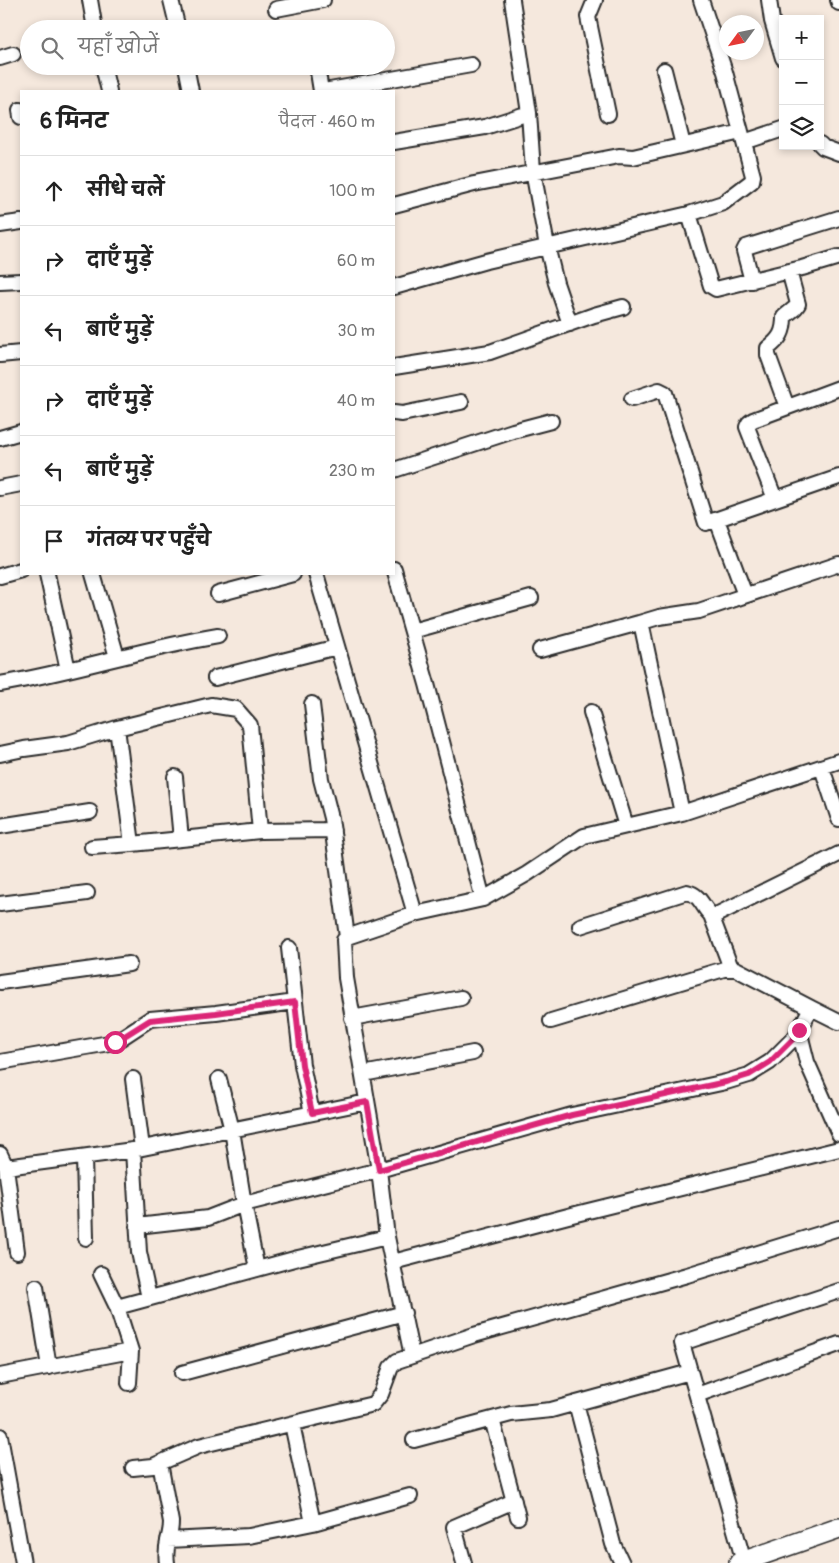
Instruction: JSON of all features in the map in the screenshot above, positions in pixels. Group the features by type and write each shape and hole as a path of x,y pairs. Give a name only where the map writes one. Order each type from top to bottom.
{"street":[{"path":"90,0 93,20"},
{"path":"171,0 176,20"},
{"path":"276,8 323,0"},
{"path":"512,0 529,113 533,172 556,283 570,324"},
{"path":"595,0 588,17 608,114"},
{"path":"395,287 486,261 689,214 722,203 752,181 753,176 725,72 702,0"},
{"path":"769,0 772,21 779,45"},
{"path":"328,90 471,65"},
{"path":"664,70 683,145"},
{"path":"105,75 109,90"},
{"path":"188,75 191,90"},
{"path":"318,75 322,90"},
{"path":"395,142 486,127 529,113"},
{"path":"395,206 474,184 533,172 619,156 633,157 683,145 742,137 779,129"},
{"path":"824,148 839,153"},
{"path":"689,214 711,286 716,290 789,272 839,257"},
{"path":"752,281 744,251 746,247 839,218"},
{"path":"0,225 20,222"},
{"path":"787,407 768,355 768,348 778,340 784,330 784,317 796,308 798,304 789,272"},
{"path":"0,282 20,281"},
{"path":"395,367 490,352 623,307"},
{"path":"0,355 20,353"},
{"path":"775,500 747,427 749,423 839,388"},
{"path":"632,399 659,390 664,393 704,522 717,520 839,477"},
{"path":"395,413 402,414 461,402"},
{"path":"395,470 513,431 551,421"},
{"path":"0,438 20,432"},
{"path":"0,488 20,484"},
{"path":"717,520 745,596"},
{"path":"540,650 659,617 699,611 839,564"},
{"path":"0,576 20,570"},
{"path":"395,572 483,899"},
{"path":"47,575 68,670"},
{"path":"93,575 117,657"},
{"path":"218,594 289,575"},
{"path":"316,575 415,914"},
{"path":"412,632 531,598"},
{"path":"639,623 642,627 682,813"},
{"path":"0,684 42,677 153,648 218,636"},
{"path":"215,678 337,647"},
{"path":"312,704 321,780 333,830 347,937"},
{"path":"0,754 68,743 117,728 211,705 236,709 250,725 260,831"},
{"path":"591,712 626,826"},
{"path":"117,728 132,844"},
{"path":"412,1356 387,1236 379,1170 352,1018 343,948 344,940 347,937 415,914 483,899 527,874 584,836 682,813 839,761"},
{"path":"822,768 839,819"},
{"path":"175,777 182,838"},
{"path":"0,826 90,812"},
{"path":"92,847 260,831 333,830"},
{"path":"711,915 716,915 839,854"},
{"path":"580,926 687,892 693,893 711,915 731,968"},
{"path":"0,904 87,893"},
{"path":"289,948 302,1065 312,1113"},
{"path":"0,982 129,964"},
{"path":"551,1021 731,968 839,1022"},
{"path":"352,1018 461,998"},
{"path":"0,1062 115,1042 150,1020 295,1002"},
{"path":"137,1226 208,1218 244,1204 379,1170 572,1115 726,1082 749,1075 770,1062 796,1036 811,1008"},
{"path":"799,1030 807,1062 839,1134"},
{"path":"363,1074 473,1053"},
{"path":"133,1079 138,1149 137,1226 139,1252 149,1298"},
{"path":"219,1079 232,1130 257,1269"},
{"path":"17,1252 3,1160 84,1156 138,1149 367,1102"},
{"path":"393,1262 839,1148"},
{"path":"84,1156 86,1238"},
{"path":"133,1468 154,1466 199,1446 373,1404 381,1394 391,1367 397,1360 474,1335 687,1275 839,1228"},
{"path":"118,1307 387,1236"},
{"path":"101,1274 118,1307 131,1352 129,1383"},
{"path":"36,1287 49,1367"},
{"path":"839,1291 682,1343 741,1562 839,1528"},
{"path":"182,1373 301,1339 404,1313"},
{"path":"697,1395 839,1344"},
{"path":"0,1376 131,1352"},
{"path":"414,1440 510,1414 551,1410 690,1372"},
{"path":"576,1403 613,1544 622,1563"},
{"path":"492,1419 518,1517"},
{"path":"292,1424 313,1523"},
{"path":"0,1436 23,1563"},
{"path":"160,1463 171,1522 166,1553 167,1563"},
{"path":"168,1540 249,1536 313,1523 410,1496"},
{"path":"464,1563 454,1528 514,1501"},
{"path":"0,1521 14,1519"}],"route":[{"path":"115,1042 150,1020 295,1002 302,1065 312,1113 367,1102 379,1170 572,1115 726,1082 749,1075 770,1062 796,1036 799,1030"}]}
